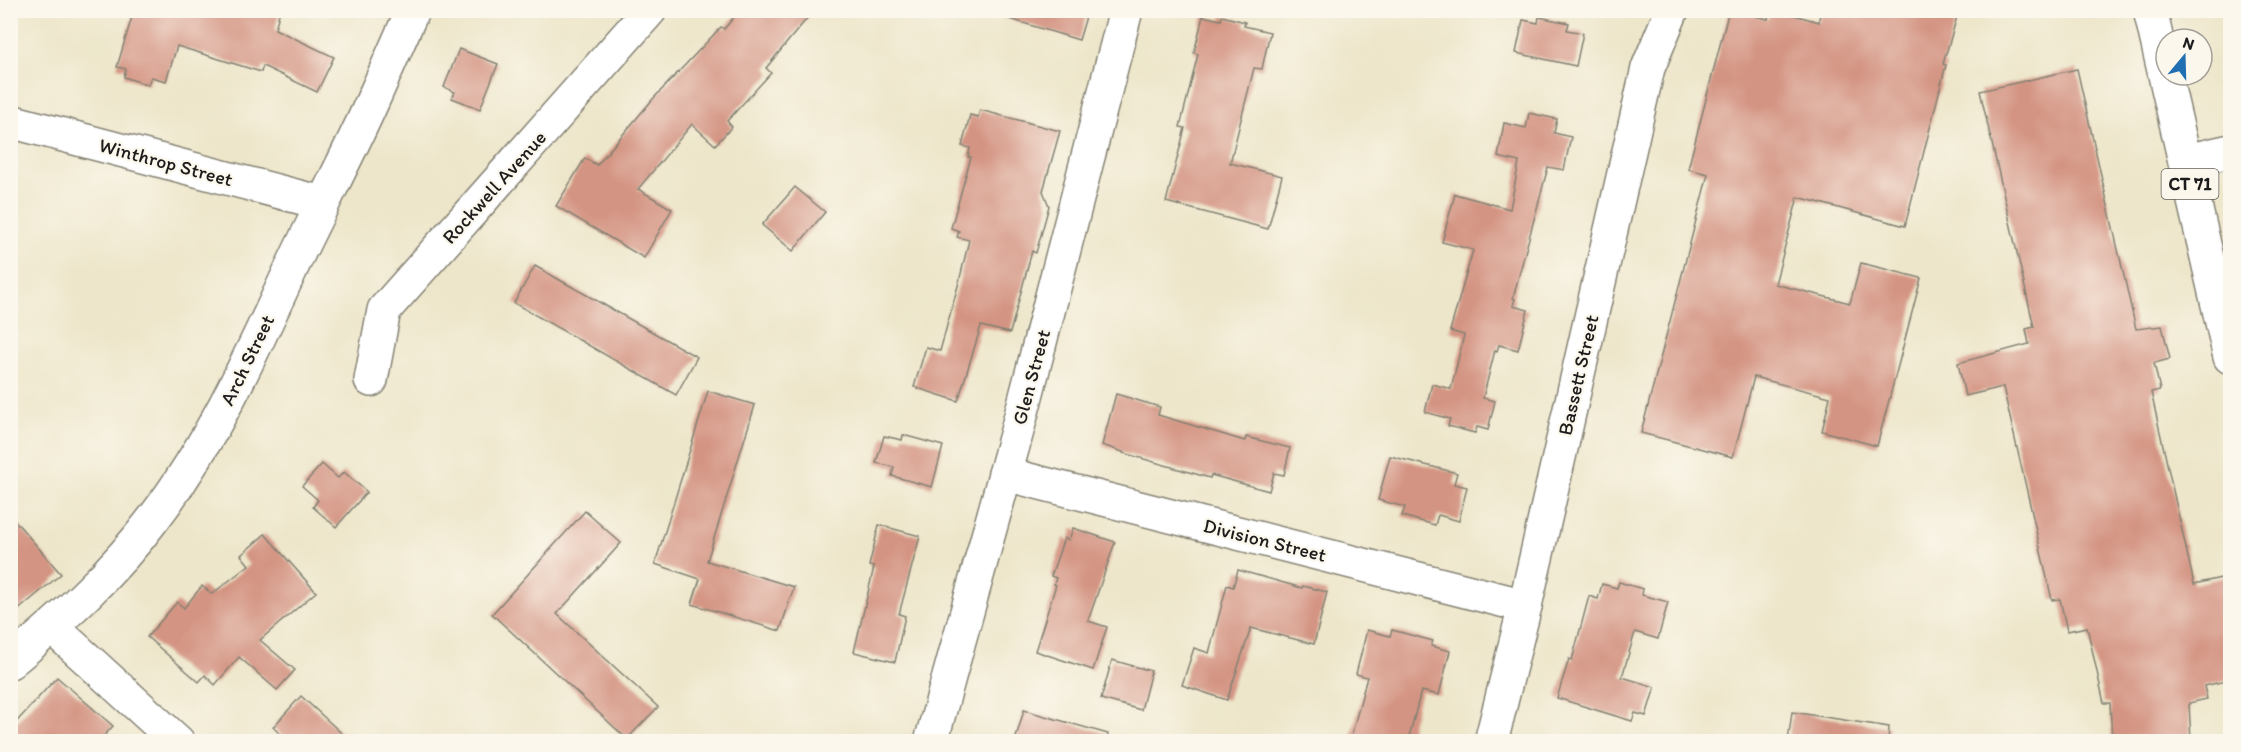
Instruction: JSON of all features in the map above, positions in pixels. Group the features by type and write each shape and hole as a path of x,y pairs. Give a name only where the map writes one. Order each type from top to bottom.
{"street":[{"name":"Arch Street","path":"10,662 89,594 154,518 190,467 239,378 359,130 413,10"},
{"name":"Rockwell Avenue","path":"370,380 384,310 650,10"},
{"name":"Glen Street","path":"931,741 1005,474 1126,10"},
{"name":"Bassett Street","path":"1491,741 1525,606 1648,68 1672,10"},
{"name":"CT 71","path":"2150,10 2230,357"},
{"name":"Winthrop Street","path":"10,121 322,203"},
{"path":"2185,161 2230,151"},
{"name":"Division Street","path":"1005,474 1525,606"},
{"path":"52,627 178,741"}],"building":[{"path":"134,10 280,10 275,29 334,57 317,92 263,66 261,72 177,46 166,81 151,77 148,85 124,77 126,69 117,67"},
{"path":"740,10 814,10 766,68 771,73 727,121 732,127 715,145 692,124 638,189 672,209 644,258 556,206 585,158 597,165 653,99 721,27 724,29"},
{"path":"1004,10 1088,10 1079,40 1003,17"},
{"path":"1729,10 1768,19 1770,10 1776,10 1819,22 1820,10 1959,10 1943,64 1946,65 1905,226 1798,197 1775,284 1850,303 1861,263 1921,278 1877,446 1822,431 1830,397 1754,377 1733,457 1641,433 1708,174 1688,169"},
{"path":"1203,16 1221,20 1222,16 1245,22 1244,26 1270,32 1262,69 1254,68 1230,163 1282,176 1268,229 1166,202 1185,128 1180,127 1198,54 1194,53"},
{"path":"1539,17 1569,23 1567,30 1583,33 1576,66 1516,53 1523,20 1538,23"},
{"path":"459,49 498,64 480,109 452,98 455,92 444,87"},
{"path":"2077,69 2136,329 2162,326 2170,359 2154,363 2160,390 2151,392 2194,584 2230,576 2230,680 2204,686 2207,699 2189,703 2191,741 2112,741 2110,703 2104,703 2087,627 2067,631 2060,599 2052,600 2003,387 1965,396 1958,363 2029,344 2026,329 2034,327 1980,91"},
{"path":"980,110 1060,131 1043,191 1049,206 1036,253 1032,251 1010,333 981,326 958,401 914,387 926,347 940,351 959,282 969,240 957,237 959,231 951,228 971,157 968,157 970,148 962,146 970,115 978,117"},
{"path":"1529,113 1557,119 1554,133 1571,137 1564,170 1548,167 1513,298 1515,299 1513,306 1528,310 1518,350 1499,345 1497,351 1495,350 1483,398 1495,401 1488,430 1477,427 1475,433 1448,426 1450,419 1425,412 1432,384 1451,389 1464,335 1450,331 1473,250 1442,242 1455,194 1510,209 1519,162 1498,157 1504,123 1526,128"},
{"path":"795,187 825,212 793,251 762,225"},
{"path":"535,266 697,357 676,395 514,303"},
{"path":"708,391 755,405 707,561 794,587 780,631 692,604 700,579 655,564"},
{"path":"1116,394 1160,407 1158,415 1245,441 1246,437 1290,448 1284,475 1274,473 1269,491 1211,475 1210,478 1102,445"},
{"path":"903,435 943,446 932,487 892,476 894,467 876,463 884,436 902,440"},
{"path":"1390,456 1457,473 1454,484 1467,487 1459,521 1438,515 1435,525 1402,516 1405,507 1378,500"},
{"path":"322,464 338,478 344,472 367,492 336,527 313,507 318,500 302,486"},
{"path":"585,511 621,543 557,614 658,707 627,739 492,614"},
{"path":"10,515 61,574 10,617"},
{"path":"879,525 920,536 899,614 905,616 895,662 854,652 874,567 869,566"},
{"path":"1073,528 1115,542 1088,621 1107,627 1093,670 1035,651 1056,585 1054,584 1056,578 1051,576 1064,538 1069,540"},
{"path":"265,534 316,592 260,640 295,670 277,690 239,657 215,685 205,675 199,682 147,637 177,602 184,608 202,586 212,594 249,565 241,555"},
{"path":"1238,570 1302,588 1303,586 1327,592 1314,644 1251,628 1227,700 1182,685 1194,648 1209,653 1227,585 1233,587"},
{"path":"1619,582 1643,589 1642,595 1668,602 1658,639 1635,632 1622,677 1655,687 1646,716 1635,713 1632,721 1557,698 1569,659 1572,660 1589,596 1598,599 1602,584 1617,588"},
{"path":"1367,630 1390,636 1392,630 1433,641 1431,646 1450,651 1439,695 1421,691 1408,741 1350,741 1367,677 1356,674"},
{"path":"1112,660 1151,671 1141,710 1101,699"},
{"path":"57,677 113,726 99,741 10,741 10,729"},
{"path":"301,696 350,741 287,741 273,727"},
{"path":"1024,710 1108,734 1107,741 1015,741"},
{"path":"1792,712 1889,727 1888,741 1788,741"}]}
